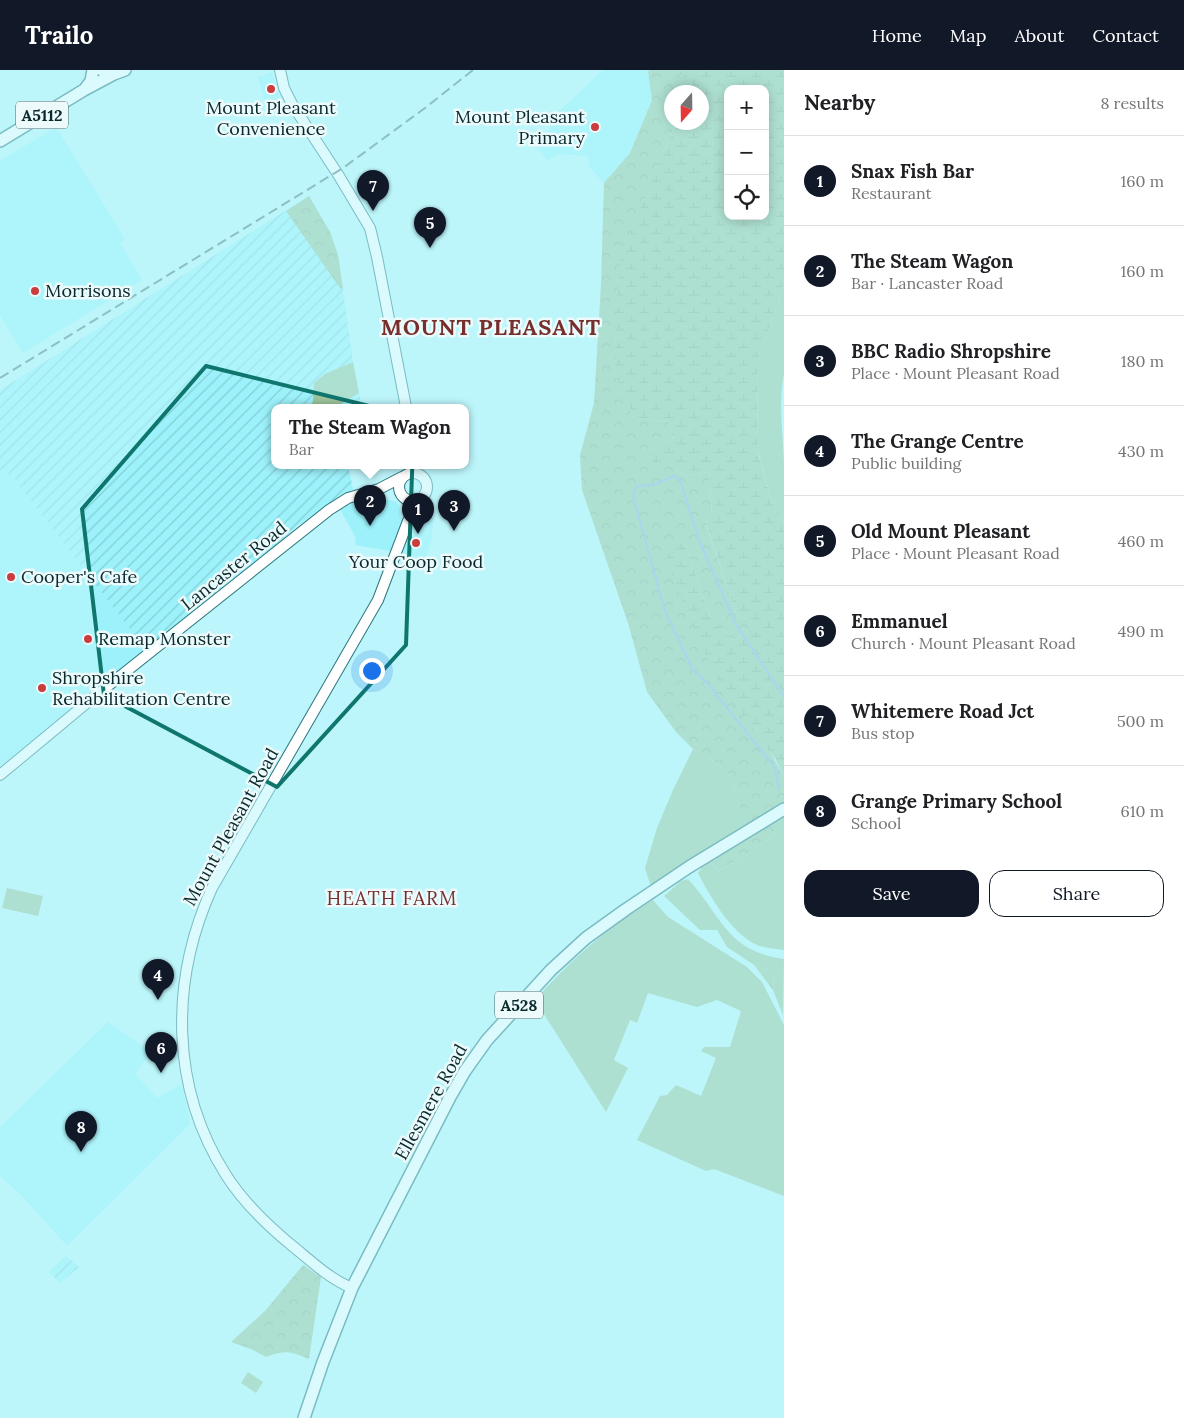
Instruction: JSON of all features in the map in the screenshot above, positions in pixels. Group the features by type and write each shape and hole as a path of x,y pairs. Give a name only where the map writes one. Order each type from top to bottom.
{"main road":[{"name":"A5112","path":"84,90 91,81 93,70"},
{"name":"A5112","path":"102,70 122,71"},
{"name":"A5112","path":"0,140 84,90 122,71"},
{"name":"Ellesmere Road","path":"304,1418 323,1362 352,1288 450,1097 487,1040 551,970 586,938 689,866 784,809"}],"street":[{"path":"280,70 284,88 292,104 370,228 405,404"},
{"path":"406,469 398,484 408,521"},
{"name":"Mount Pleasant Road","path":"352,1288 342,1284 310,1260 268,1225 226,1176 205,1133 187,1080 181,1033 182,1002 190,948 196,927 212,888 378,600 408,521 426,489 425,480 418,469"},
{"path":"403,477 412,473 421,475"},
{"name":"Lancaster Road","path":"0,775 94,697 329,510 348,498 378,489 403,477"},
{"path":"378,489 402,496 410,501 420,499"}],"highlighted area":[{"path":"206,366 414,417 406,645 277,787 104,695 82,509"}],"shaded area":[{"name":"Mount Pleasant Primary","path":"603,70 649,70 652,99 630,153 604,183 589,167 588,156 557,154 548,161 529,137 548,133 552,118"},
{"path":"272,72 281,102 266,107 258,77"},
{"path":"56,127 125,239 120,243 142,280 23,353 0,316 0,161"},
{"path":"309,196 330,232 338,255 353,362 361,404 271,404 271,469 349,469 353,489 297,526 243,577 147,651 11,475 0,472 0,390"},
{"path":"0,472 11,475 147,651 0,767"},
{"path":"367,496 369,500 379,497 396,502 399,506 402,523 391,551 355,545 356,538 339,507"},
{"path":"413,512 418,516 433,519 432,538 424,566 398,560"},
{"path":"108,1022 151,1052 135,1074 157,1098 182,1084 190,1124 67,1246 22,1196 0,1176 0,1127"},
{"path":"66,1256 79,1267 60,1283 49,1272"}],"green space":[{"path":"649,70 679,70 693,83 692,85 664,85 664,130 673,130 655,171 615,331 617,377 634,418 669,422 673,440 649,450 670,463 684,476 709,472 712,514 706,525 737,616 751,621 746,633 733,640 710,616 685,543 665,560 784,777 784,805 746,827 729,774 712,760 693,749 676,732 647,692 628,623 582,490 580,455 594,403 601,283 604,183 630,153 652,100"},
{"path":"679,70 784,70 784,285 757,364 758,452 771,499 784,521 784,777 776,760 715,677 665,560 677,541 685,543 710,616 733,640 746,633 751,621 737,616 706,524 712,514 709,472 684,476 670,463 652,463 649,450 673,440 669,422 634,418 616,376 615,331 620,261 673,130 709,130 709,85 692,85 693,83 678,72"},
{"path":"309,196 330,232 338,255 343,289 340,288 286,211"},
{"path":"784,285 784,374 781,407 784,463 784,521 771,499 758,451 757,364"},
{"path":"353,362 359,393 340,404 312,404 314,383 325,374"},
{"path":"693,749 712,760 729,774 746,827 651,887 645,868 657,828"},
{"path":"784,815 784,828 744,857 719,871 710,862"},
{"path":"784,828 784,950 760,946 736,930 721,912 698,873 702,867 710,862 719,871 744,857"},
{"path":"688,879 727,930 737,940 765,955 784,959 783,1015 773,990 774,975 768,970 754,965 727,947 717,930 700,930 664,896 681,881"},
{"path":"7,888 43,896 38,916 2,908"},
{"path":"653,900 668,917 747,967 762,982 784,1025 784,1196 714,1169 706,1171 637,1140 660,1096 667,1095 676,1085 701,1096 716,1058 701,1051 704,1047 730,1047 741,1011 717,1000 697,1007 648,993 637,1023 630,1020 614,1060 628,1068 606,1112 535,1000 561,972 605,933"},
{"path":"754,965 768,970 774,975 773,990"},
{"path":"303,1265 321,1277 309,1359 288,1352 266,1357 231,1342 265,1311"},
{"path":"248,1372 263,1382 256,1393 241,1383"}],"waterway":[{"path":"779,788 775,768 707,683 693,670 665,611 633,496 636,486 652,485 675,476 680,480 699,540 735,623 784,696"}],"railway":[{"path":"0,378 343,168 473,70"}],"place":[{"name":"Mount Pleasant Convenience","path":"271,89"},
{"name":"Mount Pleasant Primary","path":"595,127"},
{"name":"Whitemere Road Jct","path":"373,211"},
{"name":"Old Mount Pleasant","path":"430,248"},
{"name":"Morrisons","path":"35,291"},
{"name":"The Steam Wagon","path":"370,526"},
{"name":"BBC Radio Shropshire","path":"454,531"},
{"name":"Snax Fish Bar","path":"418,534"},
{"name":"Your Coop Food","path":"416,543"},
{"name":"Cooper's Cafe","path":"11,577"},
{"name":"Remap Monster","path":"88,639"},
{"name":"Shropshire Rehabilitation Centre","path":"42,688"},
{"name":"The Grange Centre","path":"158,1000"},
{"name":"Emmanuel","path":"161,1073"},
{"name":"Grange Primary School","path":"81,1152"}],"district":[{"name":"MOUNT PLEASANT","path":"491,327"},
{"name":"HEATH FARM","path":"392,898"}]}
